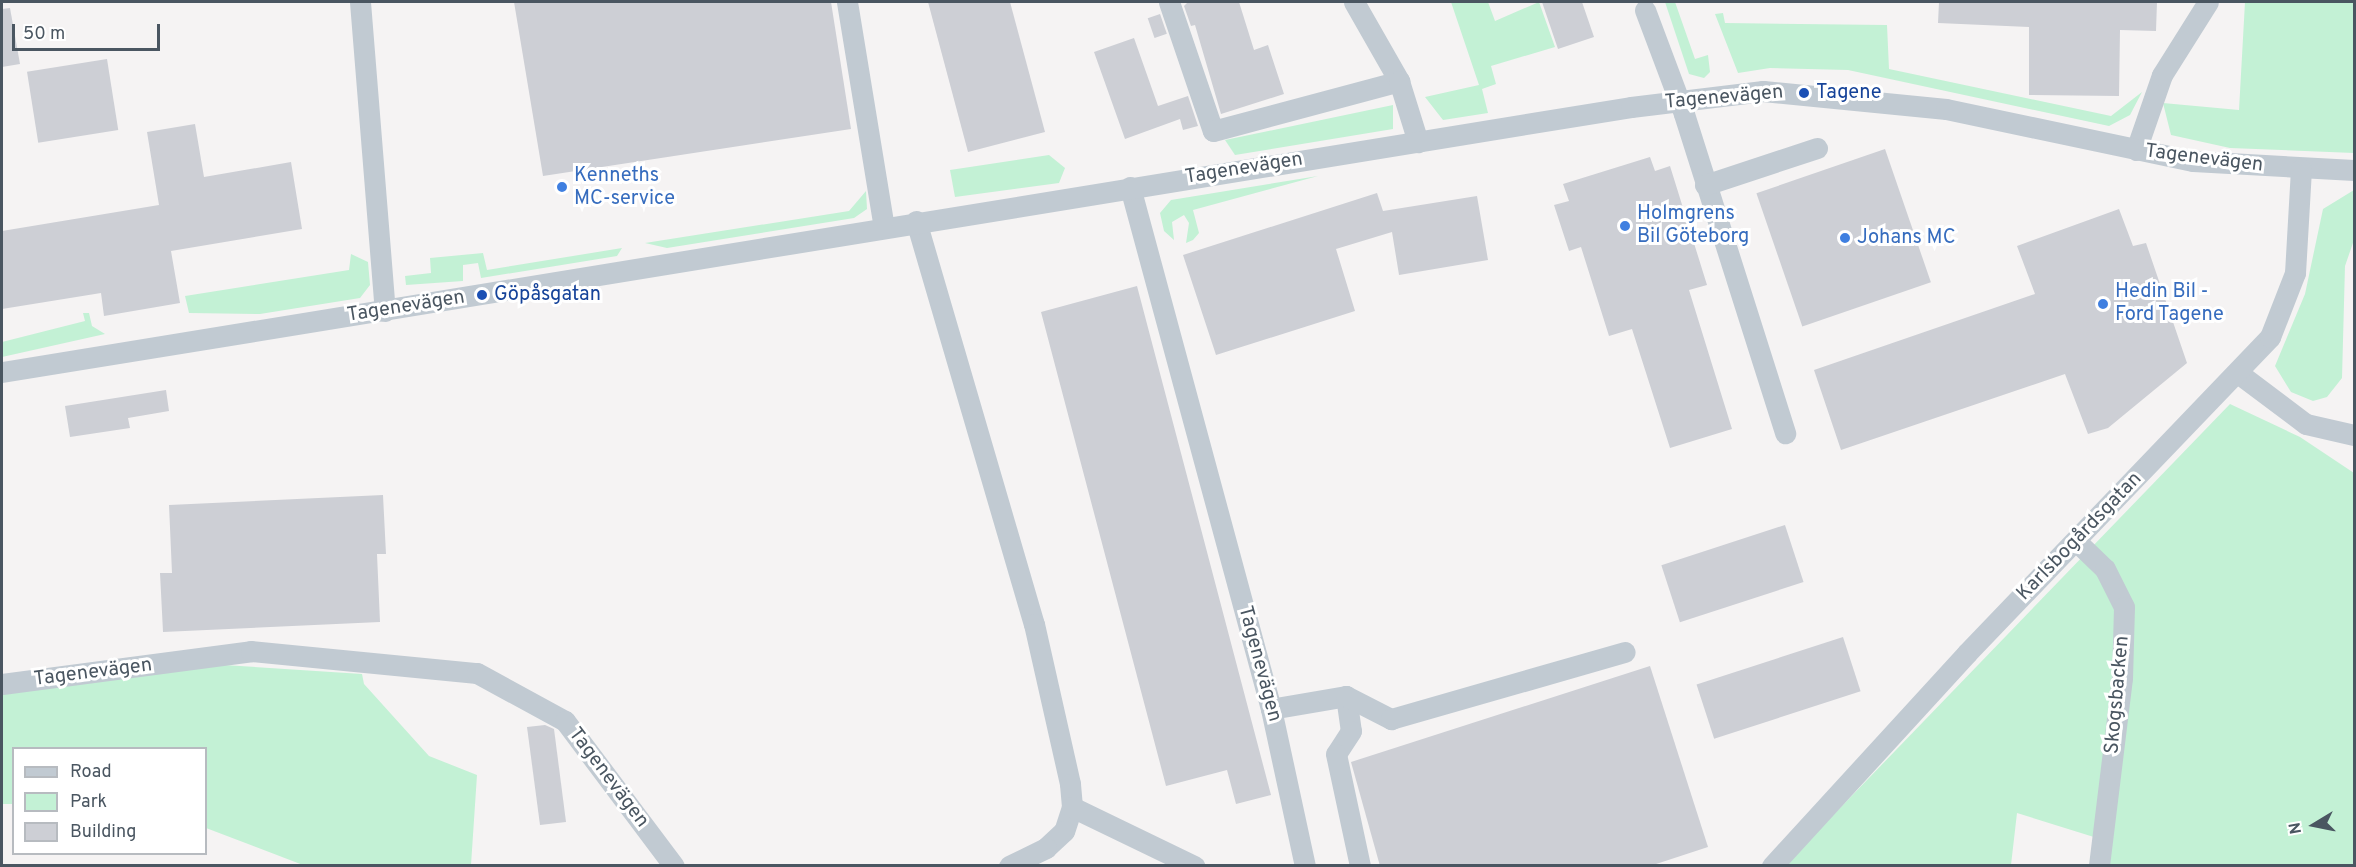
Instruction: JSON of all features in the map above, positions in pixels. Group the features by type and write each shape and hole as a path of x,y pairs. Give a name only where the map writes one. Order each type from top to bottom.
{"street":[{"path":"360,2 385,311"},
{"path":"847,2 884,228"},
{"path":"1169,2 1213,131 1399,81"},
{"path":"1354,2 1399,81 1418,142"},
{"path":"2136,150 2162,75 2208,2"},
{"path":"1645,10 1679,101 1785,433"},
{"name":"Tagenevägen","path":"2,372 385,311 916,221 1679,101 1763,91 1855,96 1946,109 2193,161 2301,169 2355,170"},
{"path":"1705,185 1817,148"},
{"name":"Karlsbogårdsgatan","path":"1772,866 2270,337 2287,304 2295,273 2301,169"},
{"name":"Tagenevägen","path":"1130,187 1271,709 1305,866"},
{"path":"916,221 1034,624 1072,807 1064,831 1046,848 1009,866"},
{"path":"2238,373 2306,424 2355,435"},
{"name":"Skogsbacken","path":"2076,541 2105,569 2124,607 2122,678 2099,866"},
{"name":"Tagenevägen","path":"2,684 251,651 477,673 565,721 674,866"},
{"path":"1271,709 1346,696 1391,719 1625,652"},
{"path":"1346,696 1351,731 1336,754 1360,866"},
{"path":"1072,807 1194,866"}],"green space":[{"path":"1451,2 1488,2 1495,21 1539,2 1555,47 1491,66 1496,84 1482,89 1488,113 1443,120 1425,97 1479,85"},
{"path":"1665,2 1675,2 1695,59 1708,55 1710,72 1704,78 1689,74"},
{"path":"2245,2 2354,2 2354,153 2230,148 2171,135 2163,103 2239,110"},
{"path":"1723,13 1725,23 1887,25 1889,69 2111,116 2142,92 2130,115 2109,126 1848,70 1770,68 1738,73 1715,14"},
{"path":"1393,105 1393,129 1235,155 1225,140"},
{"path":"1049,155 1065,168 1059,183 955,197 950,170"},
{"path":"1318,176 1193,210 1199,233 1193,240 1186,243 1189,223 1184,215 1172,222 1174,240 1164,231 1160,213 1171,200"},
{"path":"2354,190 2354,240 2345,266 2342,378 2327,397 2313,401 2291,392 2275,366 2305,294 2323,209"},
{"path":"866,191 867,209 854,218 667,248 645,243 849,211"},
{"path":"622,248 617,256 481,278 478,263 463,265 463,281 406,285 405,276 431,273 430,258 483,253 487,270"},
{"path":"351,254 368,262 370,285 360,298 260,314 189,313 185,296 349,270"},
{"path":"83,313 89,313 92,326 105,334 2,357 2,342 85,321"},
{"path":"2230,404 2300,437 2354,473 2354,865 2094,865 2097,838 2017,813 2011,865 1784,866"},
{"path":"224,665 362,674 364,684 429,756 477,775 471,865 303,865 207,828 207,747 12,747 12,804 2,804 2,691"}],"building":[{"path":"514,2 831,2 851,129 543,176"},
{"path":"928,2 1010,2 1045,132 968,152"},
{"path":"1188,2 1239,2 1254,50 1268,45 1284,94 1221,114 1195,25 1191,26 1184,6"},
{"path":"1542,2 1582,2 1594,37 1558,49"},
{"path":"1939,2 2157,2 2156,31 2120,30 2119,96 2029,95 2029,27 1938,23"},
{"path":"10,8 20,64 2,67 2,9"},
{"path":"1160,14 1167,34 1155,38 1148,18"},
{"path":"1134,38 1158,106 1188,96 1198,126 1183,130 1180,119 1125,139 1094,52"},
{"path":"107,59 118,130 38,143 27,72"},
{"path":"195,124 204,177 291,162 302,229 171,251 180,303 104,316 101,293 2,309 2,231 159,205 147,132"},
{"name":"Johans MC","path":"1885,149 1931,282 1802,327 1756,193"},
{"name":"Holmgrens Bil Göteborg","path":"1650,157 1655,171 1670,166 1707,285 1689,290 1732,429 1670,448 1632,329 1609,336 1581,247 1569,251 1554,205 1569,201 1563,184"},
{"path":"1377,193 1383,211 1477,196 1488,260 1399,275 1392,232 1336,249 1355,311 1216,355 1183,255"},
{"path":"2119,209 2133,246 2146,243 2187,363 2108,428 2088,434 2065,374 1841,450 1814,370 2035,294 2017,246"},
{"path":"1137,286 1271,795 1236,804 1227,770 1166,786 1041,312"},
{"path":"166,390 169,411 128,418 130,428 70,437 65,406"},
{"path":"383,495 386,554 377,554 380,622 163,632 160,573 172,573 169,505"},
{"path":"1785,525 1804,582 1680,622 1661,565"},
{"path":"1843,637 1861,691 1714,739 1697,685"},
{"path":"1650,666 1708,847 1650,866 1380,866 1351,762"},
{"path":"545,725 554,729 566,822 540,825 527,727"}],"place":[{"name":"Tagene","path":"1804,93"},
{"name":"Kenneths MC-service","path":"562,187"},
{"name":"Holmgrens Bil Göteborg","path":"1625,226"},
{"name":"Johans MC","path":"1845,238"},
{"name":"Göpåsgatan","path":"482,295"},
{"name":"Hedin Bil - Ford Tagene","path":"2103,304"}]}
